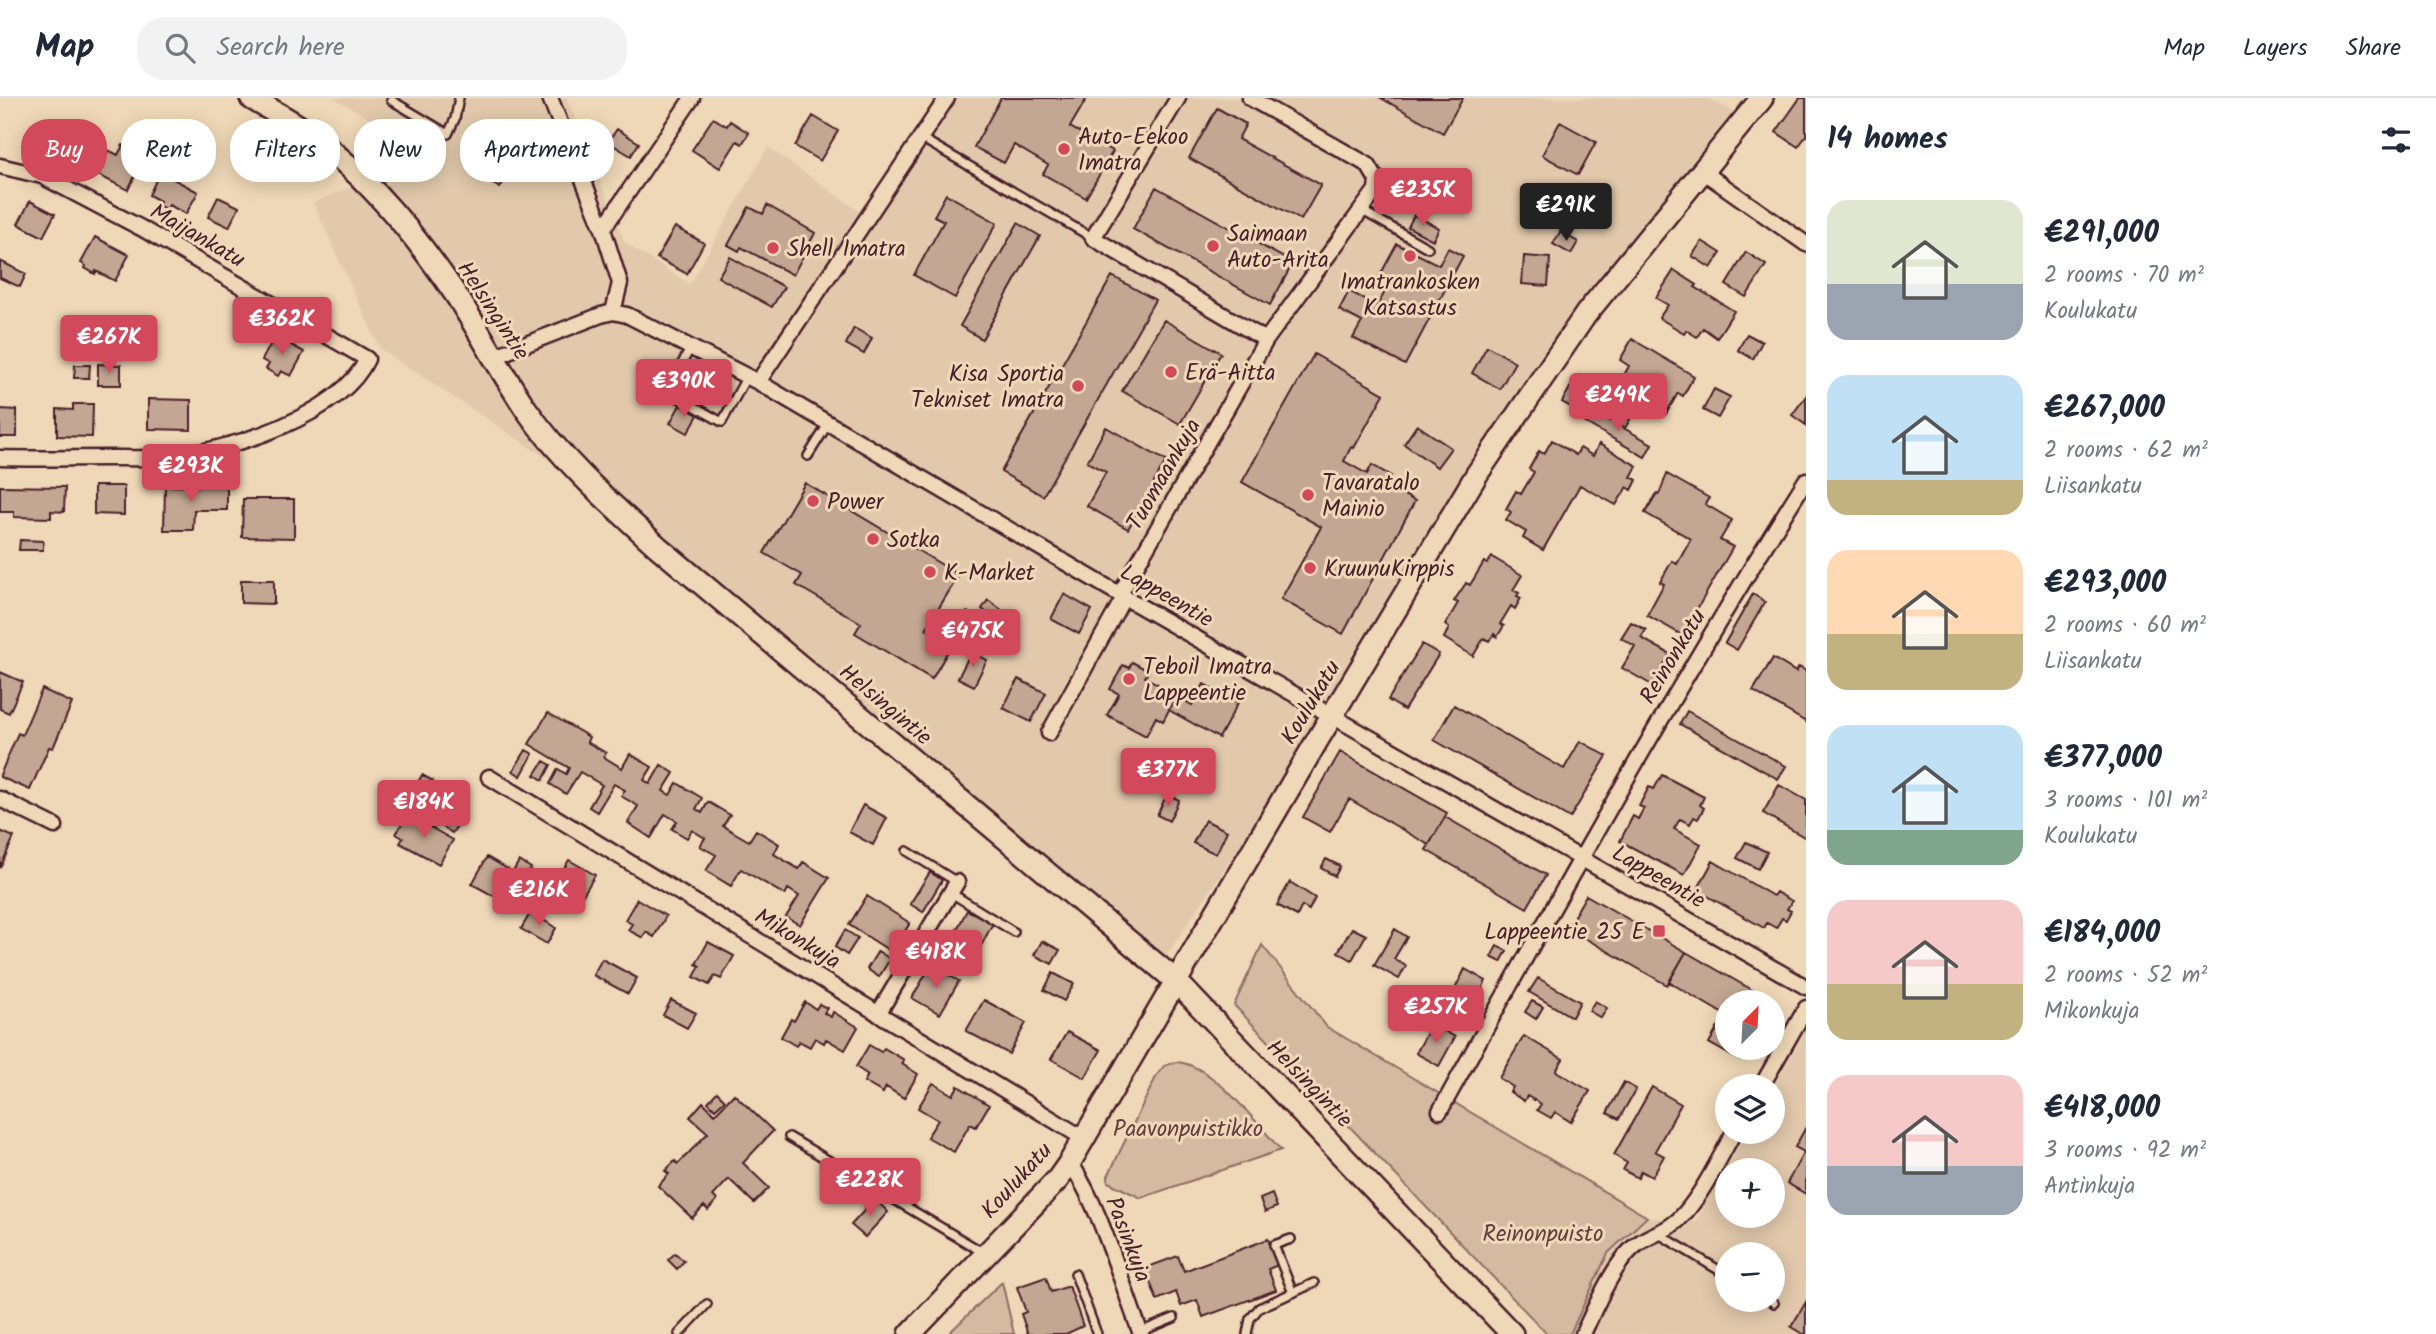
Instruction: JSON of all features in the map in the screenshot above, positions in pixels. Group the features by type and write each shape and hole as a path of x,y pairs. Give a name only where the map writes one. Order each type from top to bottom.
{"main road":[{"name":"Helsingintie","path":"251,98 313,136 349,166 385,202 456,295 526,409 556,447 597,491 658,547 1177,981 1512,1334"},
{"name":"Koulukatu","path":"910,1334 1058,1179 1070,1162 1477,474 1586,314 1755,101"}],"street":[{"path":"493,357 612,312 620,283 603,229 550,98"},
{"path":"603,229 692,98"},
{"path":"753,379 947,98"},
{"path":"1178,98 1093,238 1266,340"},
{"name":"Tuomaankuja","path":"1049,733 1122,596 1266,340 1376,190 1377,180 1368,165 1250,98"},
{"name":"Maijankatu","path":"0,166 42,176 141,228 367,359 361,371 344,390 306,416 224,447 167,457 0,458"},
{"path":"1702,171 1806,244"},
{"name":"Lappeentie","path":"612,312 627,315 753,379 1122,596 1806,987"},
{"name":"Reinonkatu","path":"1440,1111 1581,857 1735,594 1806,480"},
{"name":"Mikonkuja","path":"489,777 1083,1138"},
{"path":"0,799 55,826"},
{"path":"878,1014 954,887"},
{"path":"1768,1074 1806,1008"},
{"path":"1583,1334 1613,1274 1638,1243 1673,1226 1684,1214 1727,1144"},
{"name":"Pasinkuja","path":"1070,1162 1098,1219 1140,1333"}],"lane":[{"path":"391,100 448,134 455,119 459,98"},
{"path":"921,138 1093,238"},
{"path":"1361,210 1427,248"},
{"path":"691,347 667,391 722,422 753,379"},
{"path":"808,456 828,423"},
{"path":"907,851 1014,932"},
{"path":"789,1137 985,1253"},
{"path":"1658,1234 1715,1268"},
{"path":"1292,1239 1274,1245 1293,1293"},
{"path":"1074,1274 1097,1334"},
{"path":"1247,1334 1250,1319 1259,1308 1314,1283"},
{"path":"679,1334 707,1304"},
{"path":"1140,1333 1174,1318"}],"shaded area":[{"path":"334,98 567,98 575,119 460,119 460,182 601,182 625,243 690,284 768,147 859,211 941,98 1707,98 1754,122 1590,325 1164,959 662,534 380,349 313,203 362,182 446,182 446,119 370,119"},
{"path":"1806,1030 1806,1334 1570,1334 1608,1253 1647,1217 1695,1222 1715,1187 1715,1228 1785,1228 1785,1158 1732,1158 1740,1144 1785,1144 1785,1074 1781,1074"}],"green space":[{"name":"Reinonpuisto","path":"1262,945 1327,1027 1647,1217 1608,1253 1570,1334 1547,1334 1234,1005"},
{"name":"Paavonpuistikko","path":"1177,1062 1205,1073 1220,1084 1281,1150 1141,1198 1108,1182 1108,1176 1157,1075 1164,1066"},
{"path":"1002,1282 1014,1334 948,1334"}],"building":[{"name":"Auto-Eekoo Imatra","path":"1001,98 1087,98 1070,127 1113,151 1086,198 1043,174 1048,165 1014,145 1004,163 974,147"},
{"path":"1381,98 1463,98 1443,133"},
{"path":"1800,98 1806,98 1806,136 1798,147 1776,132"},
{"path":"1217,108 1246,124 1238,139 1321,185 1301,220 1189,158"},
{"path":"813,116 838,131 820,161 795,146"},
{"path":"713,118 727,126 730,121 749,133 742,144 737,141 720,168 692,150"},
{"path":"1560,122 1596,142 1578,175 1542,155"},
{"path":"617,129 639,143 631,156 614,146 614,133"},
{"path":"121,149 121,182 132,182 128,190 107,180 107,152 108,150 118,155"},
{"path":"155,182 179,182 198,192 186,214 169,205 167,210 158,205 160,201 149,195"},
{"path":"489,182 504,182 500,188"},
{"name":"Saimaan Auto-Arita","path":"1156,187 1293,263 1270,305 1133,229"},
{"path":"946,194 997,223 955,298 914,275 944,221 934,216"},
{"path":"218,197 239,207 229,227 208,217"},
{"path":"30,201 55,214 43,237 18,224"},
{"path":"767,205 815,233 793,275 741,247 739,251 728,245 749,207 763,214"},
{"path":"1414,215 1439,228 1433,240 1408,227"},
{"path":"1018,223 1040,236 982,339 960,326"},
{"path":"675,227 704,243 687,274 657,258"},
{"path":"1560,232 1578,242 1571,254 1553,244"},
{"path":"95,237 129,255 115,281 96,271 95,274 81,263"},
{"path":"1702,241 1721,253 1711,268 1692,256"},
{"name":"Saimaan Auto-Arita","path":"1397,244 1439,265 1448,248 1463,256 1405,365 1353,338 1362,322 1339,310 1349,291 1377,306 1390,283 1379,277"},
{"path":"1746,252 1766,265 1746,297 1726,285"},
{"path":"1524,256 1550,258 1548,286 1522,284"},
{"path":"730,257 784,287 772,307 718,277"},
{"path":"0,261 26,274 20,287 0,278"},
{"path":"1674,270 1697,285 1695,287 1734,311 1717,338 1703,328 1697,337 1686,330 1684,333 1659,318 1668,305 1656,298"},
{"name":"Kisa Sportia Tekniset Imatra","path":"1112,276 1155,300 1043,496 1001,472"},
{"name":"Erä-Aitta","path":"1164,320 1221,353 1180,424 1122,391"},
{"path":"854,328 872,338 864,354 846,344"},
{"path":"1747,334 1762,342 1753,359 1738,350"},
{"path":"275,336 304,352 291,376 281,371 278,376 266,369 269,364 262,360"},
{"path":"1632,339 1694,376 1683,396 1678,393 1666,414 1651,405 1654,401 1634,389 1631,394 1618,386 1629,366 1620,360"},
{"path":"1487,346 1515,362 1500,389 1472,373"},
{"path":"1314,354 1384,394 1344,461 1367,474 1372,465 1391,476 1386,485 1415,501 1343,634 1281,599 1321,527 1242,482"},
{"path":"98,364 121,365 121,385 98,385"},
{"path":"75,365 90,365 89,378 74,378"},
{"path":"1571,386 1579,391 1571,407 1562,402"},
{"path":"1714,389 1730,397 1718,418 1703,410"},
{"path":"1806,396 1806,425 1792,415"},
{"path":"148,399 191,400 191,430 148,429"},
{"path":"73,404 93,404 92,437 57,436 57,409 73,410"},
{"path":"680,405 698,415 688,433 670,423"},
{"path":"0,409 17,410 17,437 0,437"},
{"path":"1619,409 1632,416 1625,428 1612,420"},
{"path":"1591,410 1652,444 1645,457 1584,422"},
{"path":"1417,425 1451,448 1437,467 1404,444"},
{"path":"1106,427 1166,461 1128,529 1087,506 1106,472 1087,462"},
{"path":"1552,440 1576,455 1580,448 1593,456 1599,444 1637,466 1631,477 1637,480 1632,490 1627,487 1616,505 1580,485 1543,550 1523,538 1526,532 1506,520 1511,512 1506,509 1516,491 1521,494 1534,472 1529,469 1539,451 1544,454"},
{"path":"1667,474 1709,498 1705,504 1732,520 1720,540 1733,547 1682,635 1647,615 1664,584 1660,582 1672,561 1677,564 1691,539 1645,513 1657,493 1659,494"},
{"path":"805,483 959,575 926,629 952,644 932,679 855,633 861,623 796,585 802,575 764,553"},
{"path":"0,486 65,487 64,512 51,511 51,518 14,517 14,512 0,512"},
{"path":"94,486 124,486 124,515 94,514"},
{"path":"165,486 227,487 227,510 194,510 193,530 164,530"},
{"path":"243,499 294,499 294,538 242,537"},
{"path":"20,540 43,541 43,550 19,550"},
{"path":"1492,557 1522,575 1513,590 1519,593 1517,596 1521,598 1515,609 1511,606 1500,624 1504,626 1497,637 1494,634 1489,641 1484,638 1473,656 1444,638 1449,628 1445,625 1458,603 1454,601 1466,583 1470,585 1484,562 1487,564"},
{"path":"241,580 274,580 274,604 241,603"},
{"path":"1064,594 1092,610 1079,634 1051,619"},
{"path":"1753,594 1765,602 1737,650 1725,643"},
{"path":"988,600 1003,611 997,620 982,609"},
{"path":"967,612 978,618 964,644 953,638"},
{"path":"1631,622 1646,630 1641,638 1670,654 1652,685 1622,668 1635,646 1621,638"},
{"path":"1422,644 1439,654 1404,710 1388,700"},
{"path":"971,652 987,660 974,686 958,678"},
{"path":"1773,658 1796,672 1799,667 1806,671 1806,722 1753,691"},
{"path":"1132,662 1149,671 1145,677 1177,695 1163,721 1156,717 1146,736 1107,715 1119,694 1110,689 1123,665 1129,668"},
{"path":"0,672 23,682 9,713 0,709"},
{"path":"1018,679 1046,693 1031,722 1003,708"},
{"path":"1204,684 1238,703 1219,738 1169,710 1177,696 1192,705"},
{"path":"42,689 72,703 53,748 49,747 30,790 0,775 18,733 22,735"},
{"path":"1454,705 1564,769 1580,741 1607,756 1570,818 1434,740"},
{"path":"1687,711 1786,766 1778,779 1680,724"},
{"path":"548,713 589,737 587,742 606,753 604,757 622,768 630,754 652,767 644,780 650,784 661,765 674,773 663,791 670,795 677,783 702,798 696,809 702,813 708,802 730,815 723,826 749,841 756,830 779,844 774,854 799,869 803,862 829,878 800,925 786,917 799,896 788,889 785,895 741,869 731,886 706,871 716,855 700,846 705,838 692,830 687,838 672,829 677,821 665,814 651,838 628,823 638,806 621,796 625,790 614,784 597,812 589,807 602,785 580,772 566,794 550,784 558,769 566,774 569,768 529,744"},
{"path":"526,750 533,754 521,776 513,771"},
{"path":"1340,752 1447,813 1429,845 1349,799 1330,832 1303,817"},
{"path":"544,761 551,765 543,780 535,775"},
{"path":"422,775 433,781 427,792 416,786"},
{"path":"1662,775 1704,797 1700,805 1704,808 1698,819 1694,817 1690,824 1680,819 1674,829 1701,844 1684,875 1620,841 1633,816 1638,819 1644,808 1639,806 1649,787 1654,789"},
{"path":"1779,785 1806,800 1806,838 1763,813"},
{"path":"1167,794 1179,800 1169,821 1157,815"},
{"path":"863,805 887,818 873,845 849,832"},
{"path":"453,812 463,818 452,833 443,827"},
{"path":"1445,817 1546,875 1527,908 1426,850"},
{"path":"414,818 453,840 439,864 400,843 403,838 396,834 404,820 411,823"},
{"path":"1205,820 1227,831 1216,854 1193,843"},
{"path":"0,831 14,837 0,868"},
{"path":"1746,842 1767,852 1758,869 1737,858"},
{"path":"487,857 513,872 519,861 531,868 510,905 472,884"},
{"path":"1326,859 1340,866 1335,876 1321,868"},
{"path":"569,860 595,875 583,895 576,891 572,897 558,889 561,883 557,880"},
{"path":"1713,861 1773,896 1776,892 1792,901 1787,909 1791,911 1786,920 1782,918 1776,928 1767,923 1764,928 1697,890"},
{"path":"930,872 942,880 923,912 910,904"},
{"path":"1290,882 1315,898 1309,910 1302,906 1297,916 1277,905"},
{"path":"1586,895 1686,952 1667,985 1567,928"},
{"path":"867,896 910,923 892,952 849,925"},
{"path":"637,899 666,916 654,937 646,932 643,938 628,930 632,924 625,920"},
{"path":"967,910 993,923 979,950 953,937"},
{"path":"531,912 556,928 547,944 521,929"},
{"path":"1352,928 1366,935 1352,960 1338,952"},
{"path":"1395,929 1407,937 1394,959 1406,966 1399,979 1374,965"},
{"path":"845,930 858,938 847,955 835,947"},
{"path":"1042,941 1060,950 1052,964 1034,955"},
{"path":"708,942 734,956 721,979 715,976 709,985 694,977 700,966 696,964"},
{"path":"1497,946 1507,951 1501,962 1491,957"},
{"path":"878,951 890,959 879,977 867,969"},
{"path":"1686,952 1752,990 1715,990 1715,1009 1669,982"},
{"path":"602,959 637,978 628,994 593,975"},
{"path":"931,965 959,981 940,1014 912,998"},
{"path":"1465,969 1486,981 1474,1004 1453,993"},
{"path":"1053,973 1074,984 1064,1001 1044,990"},
{"path":"1538,978 1580,1002 1572,1017 1529,992"},
{"path":"671,1000 696,1013 687,1028 663,1015"},
{"path":"984,1000 1026,1023 1009,1054 966,1031"},
{"path":"1532,1001 1543,1007 1536,1019 1525,1012"},
{"path":"1595,1001 1607,1008 1601,1018 1589,1011"},
{"path":"805,1002 816,1009 819,1004 827,1008 824,1013 831,1017 833,1012 858,1027 845,1050 826,1039 824,1043 815,1038 810,1047 799,1041 796,1046 781,1037"},
{"path":"1432,1024 1455,1037 1439,1066 1416,1053"},
{"path":"1067,1032 1101,1050 1085,1078 1051,1059"},
{"path":"1715,1032 1715,1046 1709,1043"},
{"path":"1524,1036 1563,1059 1556,1071 1590,1091 1571,1122 1555,1112 1551,1118 1537,1110 1541,1104 1527,1096 1524,1101 1510,1092 1513,1087 1499,1078"},
{"path":"869,1045 881,1052 884,1048 904,1060 902,1064 918,1074 904,1098 886,1087 883,1093 864,1082 868,1075 856,1067"},
{"path":"1624,1082 1636,1089 1619,1119 1607,1113"},
{"path":"933,1083 953,1095 958,1086 989,1105 976,1127 970,1124 954,1152 927,1137 938,1120 918,1108"},
{"path":"1652,1087 1681,1104 1655,1151 1664,1156 1652,1177 1641,1171 1638,1178 1623,1170 1627,1163 1614,1155"},
{"path":"717,1092 725,1100 715,1109 708,1102"},
{"path":"734,1094 773,1131 743,1163 769,1188 754,1203 729,1179 713,1196 717,1200 708,1210 704,1206 692,1218 658,1186 669,1174 665,1171 675,1161 678,1164 708,1133 690,1117 703,1102 715,1114"},
{"path":"1806,1127 1806,1194 1787,1183 1804,1152 1795,1147"},
{"path":"1272,1194 1277,1207 1265,1212 1260,1199"},
{"path":"875,1199 888,1212 865,1237 851,1225"},
{"path":"1268,1239 1278,1265 1268,1269 1276,1290 1203,1317 1197,1300 1181,1306 1176,1292 1157,1300 1145,1268 1178,1256 1184,1271"},
{"path":"675,1253 684,1261 677,1269 668,1260"},
{"path":"1046,1277 1051,1292 1069,1286 1083,1326 1066,1334 1028,1334 1021,1314 1026,1312 1017,1287"},
{"path":"1806,1302 1806,1334 1803,1334 1791,1327"}],"place":[{"name":"Auto-Eekoo Imatra","path":"1064,149"},
{"name":"Saimaan Auto-Arita","path":"1213,246"},
{"name":"Shell Imatra","path":"773,248"},
{"name":"Imatrankosken Katsastus","path":"1410,256"},
{"name":"Erä-Aitta","path":"1171,372"},
{"name":"Kisa Sportia Tekniset Imatra","path":"1078,386"},
{"name":"Tavaratalo Mainio","path":"1308,495"},
{"name":"Power","path":"813,501"},
{"name":"Sotka","path":"873,539"},
{"name":"KruunuKirppis","path":"1310,568"},
{"name":"K-Market","path":"930,572"},
{"name":"Teboil Imatra Lappeentie","path":"1129,679"},
{"name":"Lappeentie 25 E","path":"1659,931"}]}
